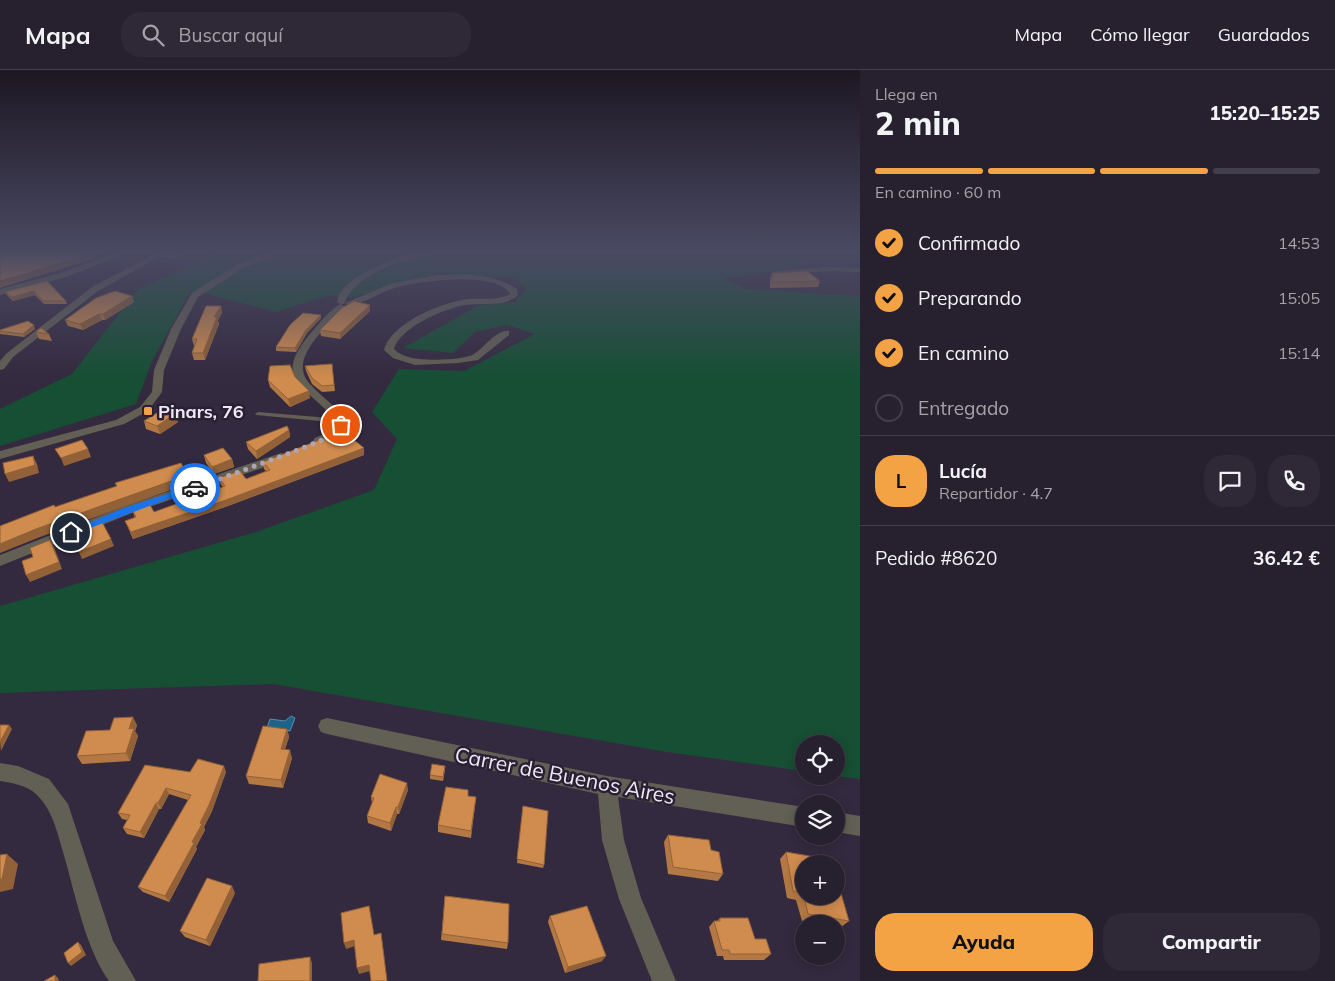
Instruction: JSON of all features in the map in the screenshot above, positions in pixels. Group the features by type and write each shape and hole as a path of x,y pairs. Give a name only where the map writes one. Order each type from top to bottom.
{"street":[{"path":"0,367 10,355 90,294"},
{"path":"0,455 120,422 144,409 157,392 159,370 176,329 197,294"},
{"path":"344,294 341,297 344,304"},
{"path":"310,445 334,435 339,430 341,421 337,415 303,384 297,374 298,363 308,343 320,326 344,304 373,294"},
{"path":"506,333 476,358 414,361 401,358 389,350 391,341 399,334 442,308 463,302 506,299 514,294"},
{"path":"0,561 127,510 246,471 293,452"},
{"name":"Carrer de Buenos Aires","path":"327,726 607,786 795,816"},
{"path":"0,772 18,776 42,786 61,811 102,944 110,962 124,981"},
{"path":"607,786 613,840 630,899 664,981"},
{"path":"845,824 860,826"}],"lane":[{"path":"258,414 341,421"}],"green space":[{"path":"135,294 189,294 152,361 136,404 0,446 0,409 72,374"},
{"path":"205,294 366,294 354,297 326,296 276,312"},
{"path":"522,294 820,294 860,296 860,779 845,777 845,735 795,735 795,770 667,752 273,684 0,693 0,606 256,532 374,490 397,439 372,412 399,369 464,371 535,334 507,325 475,332 453,353 403,348 479,305 515,302"}],"water":[{"path":"291,716 295,718 290,731 267,728 270,719 285,721"}],"building":[{"path":"7,294 25,294 12,297"},
{"path":"36,294 59,294 66,301 43,301"},
{"path":"108,294 124,294 132,296 103,314 99,314 80,324 65,320 96,298"},
{"path":"354,301 370,305 340,333 320,330 342,308"},
{"path":"206,306 221,306 214,317 217,317 203,353 192,353 197,339 192,339"},
{"path":"303,313 321,315 306,330 295,348 276,347 290,325"},
{"path":"28,321 34,325 23,334 0,331 0,330"},
{"path":"41,328 49,334 36,332"},
{"path":"332,364 334,385 322,386 312,378 305,366"},
{"path":"290,365 295,377 309,391 288,399 268,380 270,366"},
{"path":"162,410 175,414 157,426 144,421"},
{"path":"287,426 289,430 256,451 246,442"},
{"path":"335,434 345,443 354,440 364,448 226,500 131,532 125,521 136,517 132,509 149,503 154,512 182,502 177,493 195,487 200,496 225,486 219,478 240,471 246,479 270,470 263,462"},
{"path":"82,440 88,449 61,458 55,449"},
{"path":"223,448 232,459 212,467 204,455"},
{"path":"33,456 35,465 5,474 3,463"},
{"path":"181,463 188,475 36,529 0,544 0,526 54,505 55,507 117,486 115,483"},
{"path":"101,520 111,539 79,552 74,540 86,535 82,527"},
{"path":"50,540 59,562 26,575 22,561 33,557 30,548"},
{"path":"133,717 129,729 134,728 126,753 77,756 86,731 110,730 114,718"},
{"path":"0,725 9,725 0,742"},
{"path":"263,726 287,729 281,749 290,750 281,780 246,776"},
{"path":"198,759 224,766 200,823 202,824 192,842 194,843 165,896 138,887 191,795 166,788 140,832 123,828 130,815 118,813 145,765 190,772"},
{"path":"432,764 445,766 443,777 430,775"},
{"path":"380,774 407,783 390,823 367,816 374,798 371,797"},
{"path":"446,787 468,790 468,796 476,797 471,831 438,825"},
{"path":"523,806 548,811 544,865 517,859"},
{"path":"668,835 709,840 711,850 719,852 723,874 673,867"},
{"path":"786,852 803,855 795,855 795,891 793,891"},
{"path":"7,854 2,879 0,879 0,855"},
{"path":"207,878 232,886 206,940 180,931"},
{"path":"445,896 509,904 508,943 442,934"},
{"path":"806,905 844,905 849,921 845,920 845,915 808,914"},
{"path":"369,906 374,935 381,933 387,981 371,981 369,965 357,968 354,940 344,943 341,913"},
{"path":"587,906 606,956 568,967 550,916"},
{"path":"720,918 748,918 755,939 766,939 771,954 730,954 729,950 722,950 714,921 720,921"},
{"path":"78,942 82,952 68,963 64,953"},
{"path":"310,957 310,981 258,981 259,964"},
{"path":"55,975 55,981 44,981"}],"way so far":[{"path":"195,488 246,471 334,435 341,425"}],"place":[{"name":"Pinars, 76","path":"148,411"}],"route":[{"path":"71,532 127,510 195,488"}]}
